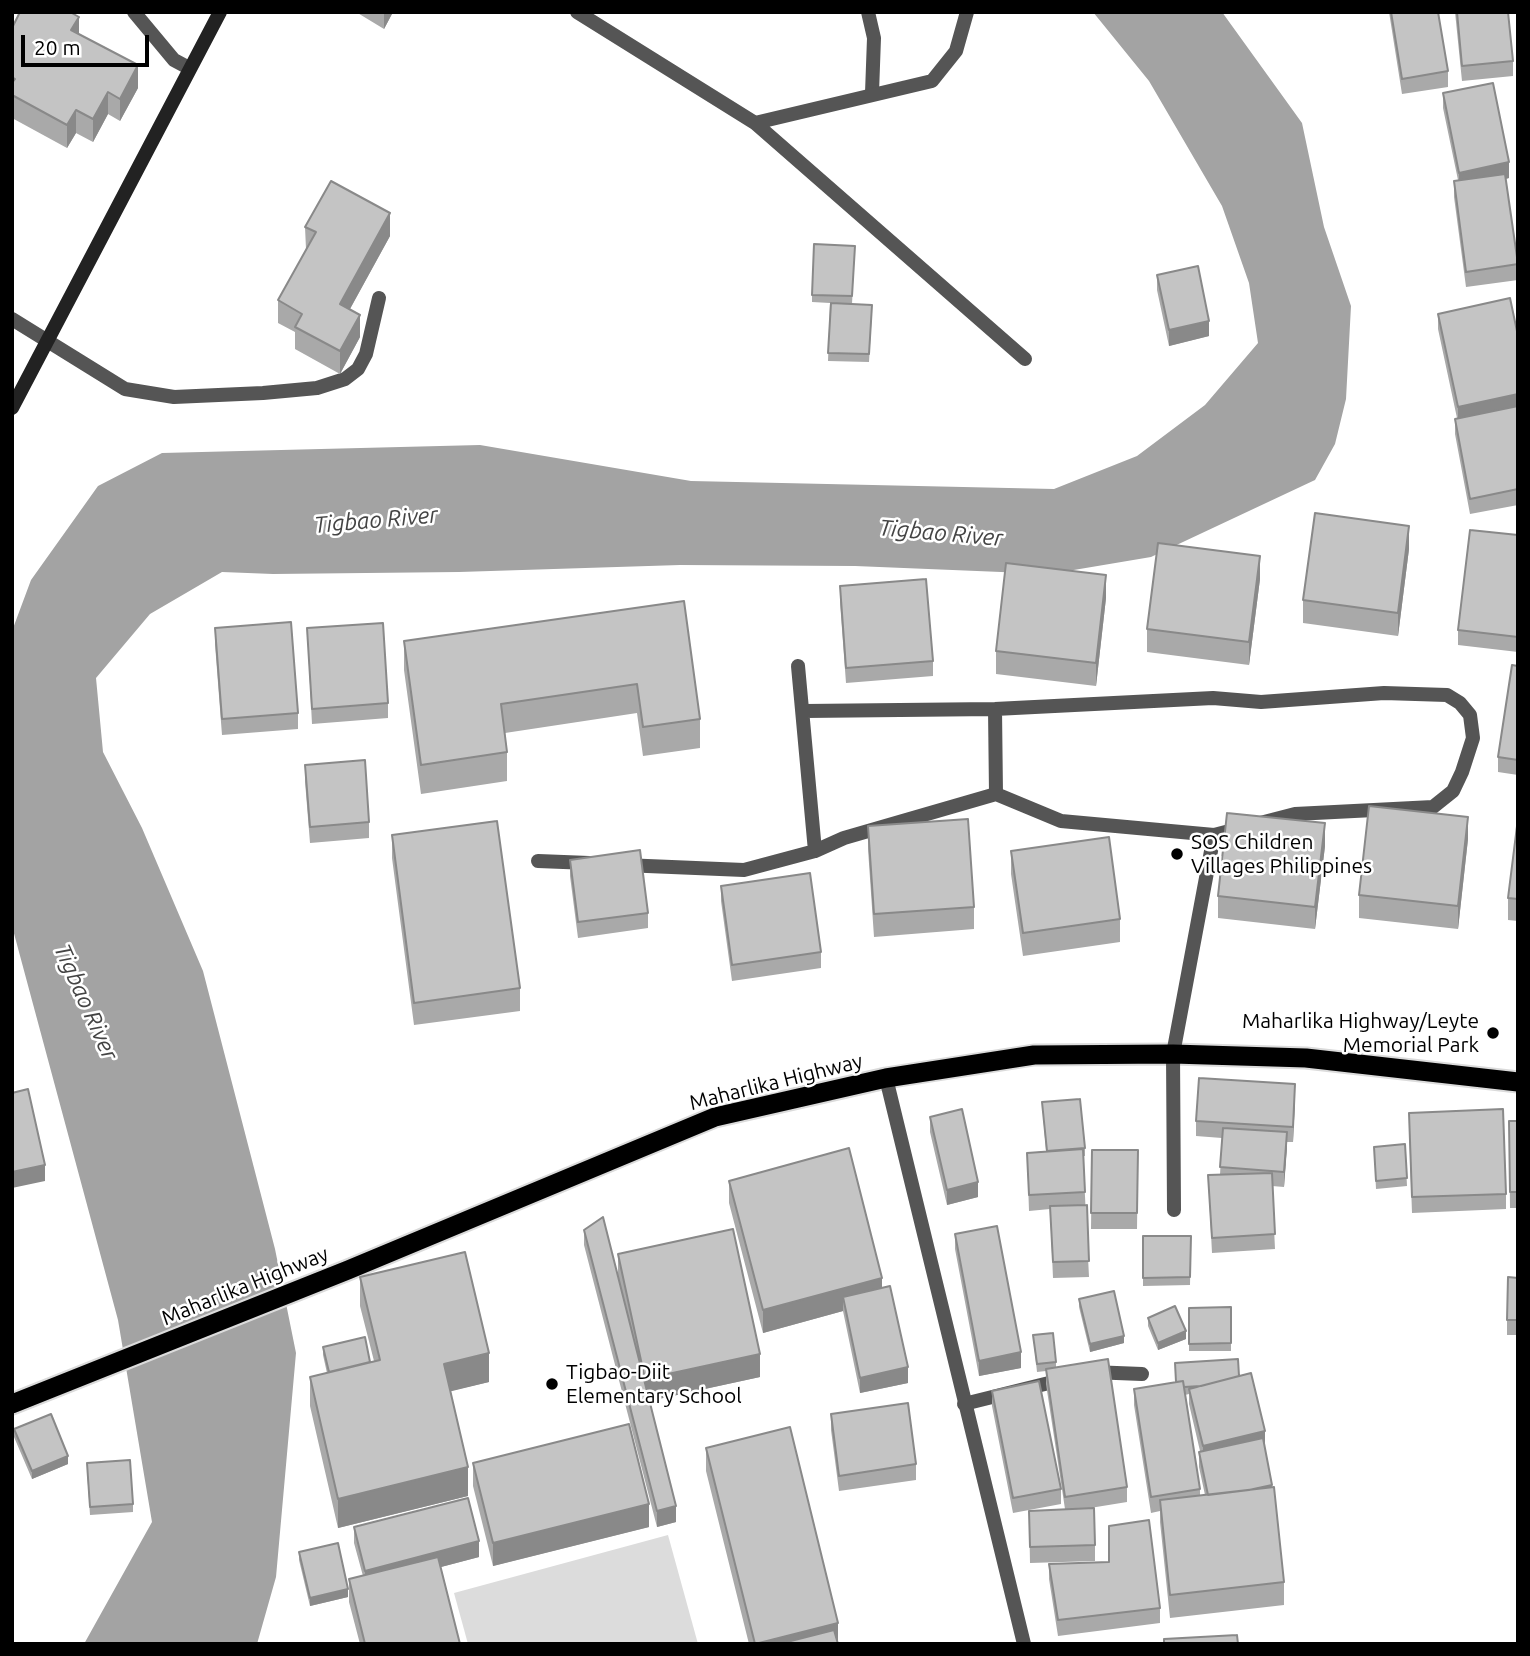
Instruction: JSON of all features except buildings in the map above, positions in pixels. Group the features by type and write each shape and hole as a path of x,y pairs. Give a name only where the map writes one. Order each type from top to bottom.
{"highway":[{"name":"Maharlika Highway","path":"12,1404 348,1270 715,1117 886,1078 1034,1055 1173,1054 1306,1058 1518,1083"}],"main road":[{"path":"12,408 220,12"}],"street":[{"path":"134,12 174,60 189,68"},
{"path":"576,12 755,123 1025,359"},
{"path":"868,12 874,38 872,93"},
{"path":"755,123 872,93 932,81 956,51 967,12"},
{"path":"12,319 48,338 125,389 174,397 317,388 345,379 358,369 366,354 379,298"},
{"path":"798,666 805,711 815,851"},
{"path":"538,861 744,870 815,851 844,838 996,794 1061,821 1214,835 1295,814 1433,807 1453,791 1473,738 1470,715 1460,703 1447,695 1384,693 1261,702 1213,698 995,709 805,711"},
{"path":"995,709 996,794"},
{"path":"1174,1210 1173,1054 1214,835"},
{"path":"886,1078 1024,1644"},
{"path":"964,1404 1090,1373 1142,1374"}],"shaded area":[{"path":"668,1535 698,1644 468,1644 454,1593"}],"water":[{"name":"Tigbao River","path":"1093,12 1222,12 1302,123 1324,227 1351,306 1346,399 1335,444 1315,480 1151,557 1050,574 855,566 680,565 459,572 222,572 150,614 96,678 103,752 142,828 203,971 275,1249 296,1353 276,1577 257,1644 84,1644 152,1522 118,1320 12,926 12,631 31,580 98,486 162,453 480,445 691,481 1054,489 1137,456 1205,405 1258,343 1249,283 1222,206 1149,81"}],"place":[{"name":"SOS Children Villages Philippines","path":"1177,854"},
{"name":"Maharlika Highway/Leyte Memorial Park","path":"1493,1033"},
{"name":"Tigbao-Diit Elementary School","path":"552,1384"}]}
